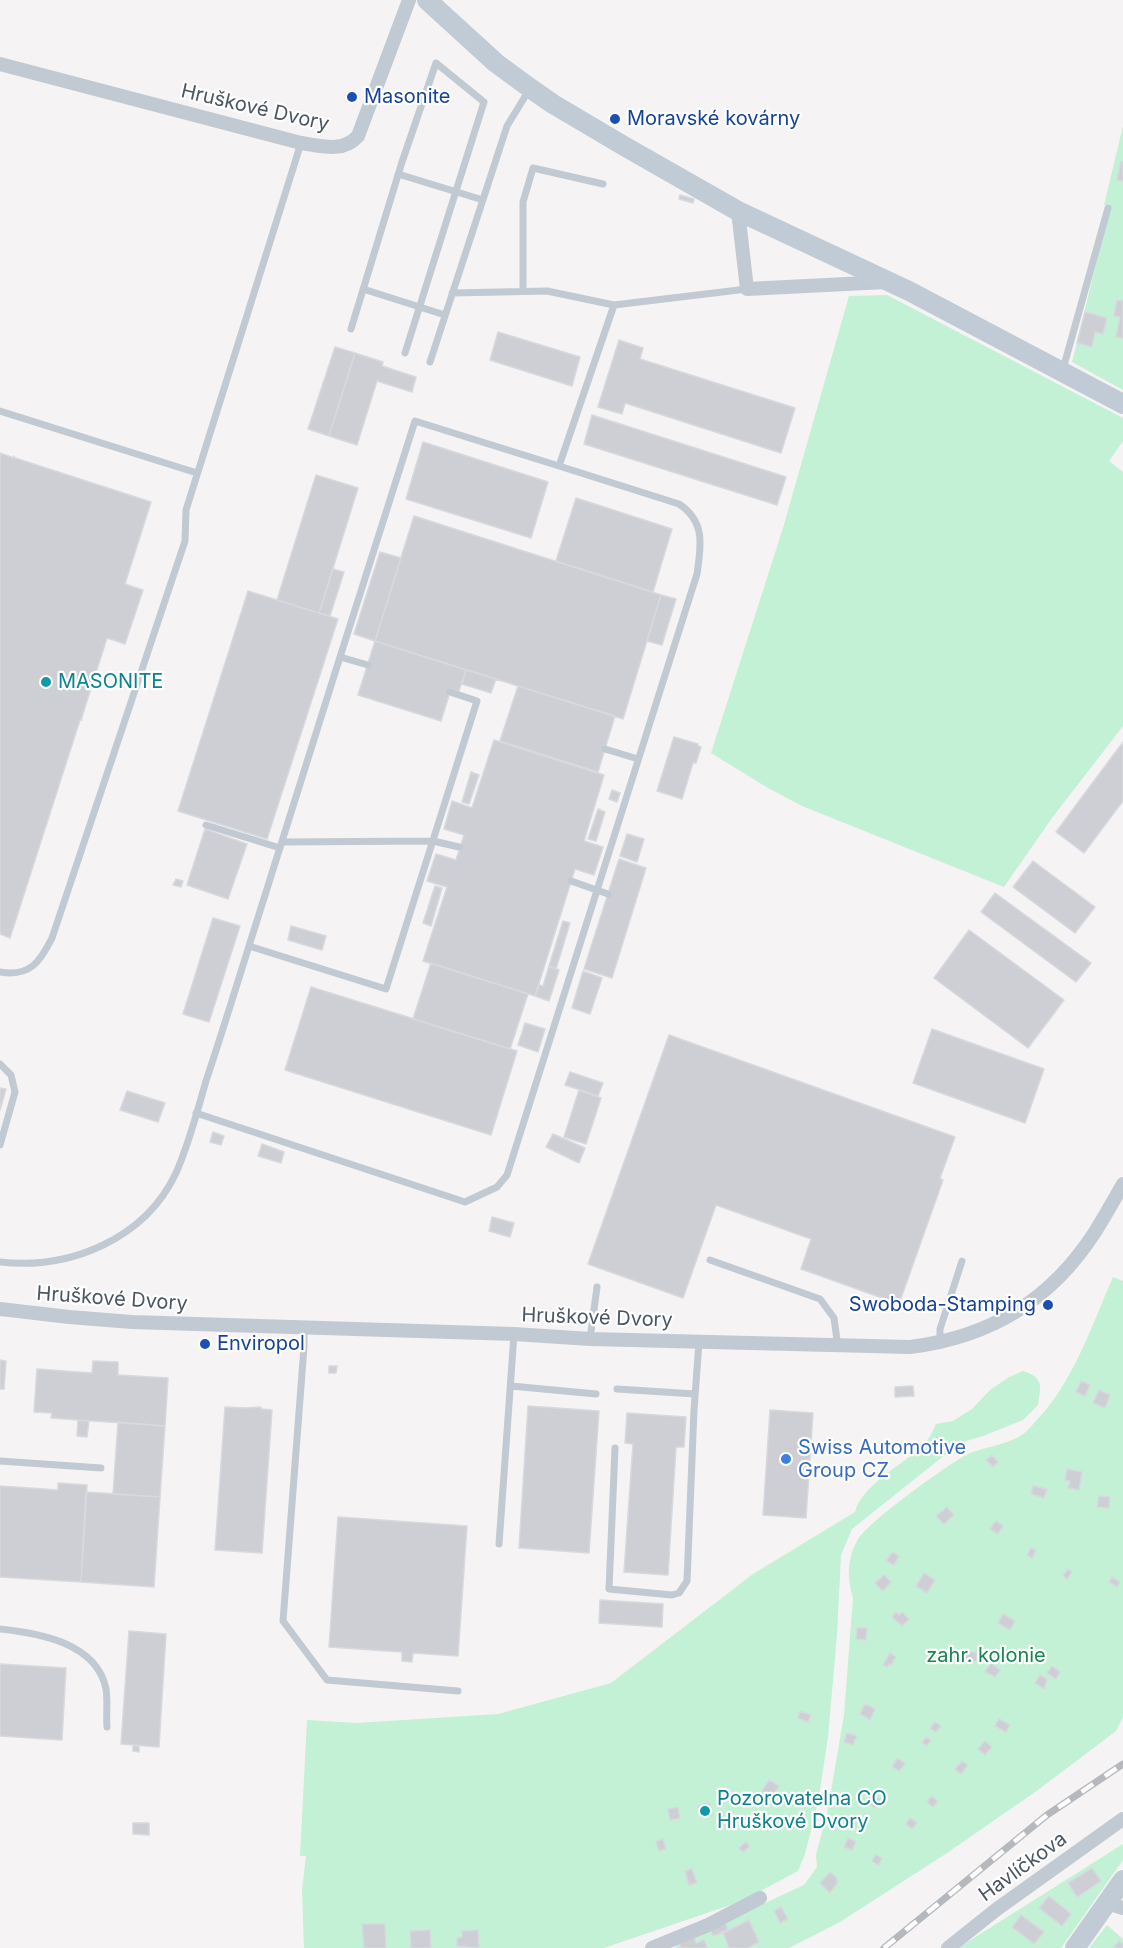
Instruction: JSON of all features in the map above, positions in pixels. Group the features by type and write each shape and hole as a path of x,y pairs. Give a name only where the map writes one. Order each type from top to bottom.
{"street":[{"name":"Hruškové Dvory","path":"0,64 301,143 330,147 345,146 352,143 358,136 410,0"},
{"path":"427,0 496,63 561,109 738,211 888,282 1123,404"},
{"path":"738,211 747,289 888,282"},
{"name":"Hruškové Dvory","path":"0,1309 132,1322 838,1347 910,1347 940,1344 978,1332 1031,1304 1073,1263 1095,1232 1123,1184"},
{"name":"Havlíčkova","path":"948,1948 997,1909 1123,1819"},
{"path":"1075,1948 1115,1906 1123,1880"},
{"path":"652,1948 708,1925 760,1898"}],"lane":[{"path":"351,329 398,174 436,63 484,102 405,353"},
{"path":"430,362 507,126 530,88"},
{"path":"0,972 16,973 28,970 41,959 52,938 185,541 186,510 301,143"},
{"path":"523,291 523,202 533,168 603,184"},
{"path":"398,174 483,200"},
{"path":"1062,371 1108,208"},
{"path":"363,289 445,315"},
{"path":"452,293 547,291 614,305 747,289"},
{"path":"559,466 614,305"},
{"path":"0,411 197,473"},
{"path":"0,1262 35,1264 61,1261 85,1254 110,1242 149,1213 175,1174 415,421 679,504 689,511 697,522 701,542 697,574 507,1175 497,1187 465,1202 196,1113"},
{"path":"340,657 368,665"},
{"path":"249,946 386,989 477,701 450,692"},
{"path":"605,749 638,759"},
{"path":"206,825 281,845 433,841 459,847"},
{"path":"571,881 608,894"},
{"path":"0,1064 11,1075 15,1092 0,1145"},
{"path":"710,1260 820,1299 834,1318 838,1347"},
{"path":"940,1344 940,1329 962,1261"},
{"path":"590,1339 597,1287"},
{"path":"304,1328 283,1621 327,1680 458,1691"},
{"path":"500,1544 514,1334"},
{"path":"615,1448 609,1589 672,1595 679,1593 687,1581 699,1342"},
{"path":"511,1386 596,1394"},
{"path":"617,1389 695,1394"},
{"path":"0,1461 102,1468"},
{"path":"0,1629 22,1631 66,1643 80,1652 97,1668 106,1689 107,1727"}],"green space":[{"path":"1123,126 1123,390 1072,362 1110,207 1104,205"},
{"path":"887,295 1123,418 1123,441 1109,461 1123,472 1123,726 1052,818 1004,887 802,806 711,753 783,528 849,296"},
{"name":"zahr. kolonie","path":"1113,1277 1123,1281 1123,1717 1116,1731 1038,1790 947,1853 840,1922 789,1948 674,1948 679,1943 804,1885 817,1867 816,1854 827,1815 844,1715 853,1598 849,1569 851,1555 857,1541 875,1521 891,1508 958,1460 968,1454 1018,1437 1028,1430 1061,1389 1071,1371"},
{"path":"1023,1371 1035,1376 1040,1388 1038,1405 1023,1420 960,1443 852,1529 841,1555 828,1737 818,1803 805,1854 798,1871 742,1901 604,1948 304,1948 302,1890 306,1856 300,1856 307,1720 357,1723 498,1714 611,1683 753,1574 855,1512 866,1492 916,1452 931,1435 936,1424 953,1421 972,1409 990,1390"},
{"path":"1123,1844 1123,1860 1061,1948 958,1948"},
{"path":"1107,1925 1123,1939 1123,1948 1089,1948"}],"building":[{"path":"1121,161 1123,162 1123,181 1117,180"},
{"path":"680,195 694,199 693,203 679,199"},
{"path":"1117,300 1123,301 1123,338 1116,337 1120,317 1114,316"},
{"path":"1085,312 1107,318 1103,334 1095,332 1092,347 1077,343"},
{"path":"498,332 580,357 572,386 490,360"},
{"path":"619,340 643,348 640,359 795,408 781,453 625,403 622,414 598,407"},
{"path":"335,347 355,353 329,436 308,429"},
{"path":"355,353 383,362 382,366 416,377 412,392 377,381 357,445 329,436"},
{"path":"592,415 786,477 777,505 584,444"},
{"path":"423,442 548,482 531,538 406,499"},
{"name":"MASONITE","path":"0,453 151,502 125,584 143,590 125,644 107,638 10,938 0,934"},
{"path":"316,475 358,488 319,613 277,600"},
{"path":"576,498 672,529 653,592 556,561"},
{"path":"414,516 661,595 623,719 375,641"},
{"path":"380,552 401,558 375,641 354,634"},
{"path":"333,569 344,572 330,616 319,613"},
{"path":"248,591 338,619 267,839 178,811"},
{"path":"661,595 676,599 662,645 647,641"},
{"path":"375,641 466,670 459,691 451,689 441,721 358,695"},
{"path":"466,670 496,679 491,693 462,684"},
{"path":"518,686 615,716 598,772 500,741"},
{"path":"674,737 701,747 696,763 693,763 682,799 657,791"},
{"path":"494,740 604,775 584,841 603,847 594,875 575,869 535,996 423,961 447,887 427,881 436,854 456,860 464,835 444,829 452,801 472,808"},
{"path":"1123,742 1123,801 1084,853 1056,832"},
{"path":"471,772 479,775 469,804 462,802"},
{"path":"612,790 620,793 617,802 609,799"},
{"path":"598,809 605,812 596,841 588,839"},
{"path":"205,829 247,844 228,899 187,885"},
{"path":"627,834 644,839 637,862 620,856"},
{"path":"619,859 646,868 612,978 584,969"},
{"path":"1033,861 1095,907 1075,933 1013,887"},
{"path":"176,879 183,881 181,887 173,885"},
{"path":"435,886 442,888 431,926 423,923"},
{"path":"995,893 1091,963 1076,982 981,912"},
{"path":"213,918 240,926 209,1022 183,1014"},
{"path":"563,921 570,923 556,969 549,966"},
{"path":"291,926 326,936 322,950 288,940"},
{"path":"969,930 1064,1000 1028,1048 934,978"},
{"path":"431,963 528,994 510,1049 413,1019"},
{"path":"549,966 559,970 549,1001 535,996 539,985 543,986"},
{"path":"583,971 602,978 590,1014 572,1008"},
{"path":"311,987 517,1051 491,1135 285,1070"},
{"path":"525,1023 545,1029 538,1052 518,1045"},
{"path":"932,1029 1044,1069 1025,1123 913,1083"},
{"path":"669,1035 955,1137 940,1178 943,1180 899,1304 801,1269 811,1239 716,1205 683,1298 588,1264"},
{"path":"570,1072 603,1083 598,1096 565,1085"},
{"path":"0,1088 6,1089 0,1110"},
{"path":"579,1090 601,1098 586,1144 564,1137"},
{"path":"127,1091 165,1103 158,1122 120,1110"},
{"path":"213,1132 224,1136 221,1145 210,1142"},
{"path":"553,1134 585,1148 579,1163 546,1147"},
{"path":"262,1144 284,1152 281,1163 258,1156"},
{"path":"492,1217 514,1223 510,1237 489,1231"},
{"path":"0,1360 6,1361 4,1389 0,1389"},
{"path":"93,1361 118,1362 118,1375 168,1378 165,1426 51,1418 52,1413 34,1412 37,1369 92,1373"},
{"path":"329,1366 337,1366 336,1373 329,1373"},
{"path":"1081,1381 1090,1385 1085,1396 1076,1392"},
{"path":"913,1386 914,1396 895,1397 895,1387"},
{"path":"1099,1390 1110,1395 1105,1408 1093,1403"},
{"path":"528,1406 599,1411 589,1553 519,1548"},
{"path":"225,1407 261,1407 261,1409 272,1410 262,1553 215,1550"},
{"path":"770,1410 813,1413 806,1518 763,1515"},
{"path":"627,1413 686,1417 684,1447 676,1447 668,1575 624,1572 633,1444 625,1443"},
{"path":"78,1420 89,1421 87,1437 77,1436"},
{"path":"118,1422 165,1426 160,1497 113,1494"},
{"path":"992,1455 998,1462 993,1467 986,1460"},
{"path":"1067,1469 1082,1472 1079,1490 1068,1488 1070,1481 1065,1480"},
{"path":"58,1483 87,1485 81,1582 0,1577 0,1486 58,1490"},
{"path":"1033,1486 1047,1489 1044,1498 1031,1494"},
{"path":"86,1492 160,1497 154,1587 81,1582"},
{"path":"1099,1496 1110,1497 1109,1508 1097,1507"},
{"path":"947,1507 954,1515 944,1524 936,1516"},
{"path":"338,1517 467,1526 458,1656 413,1653 412,1662 402,1661 402,1652 329,1647"},
{"path":"996,1521 1003,1526 998,1534 990,1529"},
{"path":"1031,1548 1036,1550 1032,1558 1027,1555"},
{"path":"892,1552 899,1556 894,1565 886,1561"},
{"path":"1068,1569 1072,1572 1067,1579 1063,1576"},
{"path":"924,1573 935,1580 927,1593 916,1586"},
{"path":"884,1575 891,1582 883,1591 875,1583"},
{"path":"1112,1577 1120,1582 1117,1587 1109,1582"},
{"path":"600,1600 663,1604 662,1627 599,1623"},
{"path":"896,1612 899,1615 902,1612 909,1619 902,1626 892,1617"},
{"path":"1003,1614 1015,1621 1010,1630 998,1623"},
{"path":"857,1628 867,1628 866,1640 856,1639"},
{"path":"129,1631 166,1634 159,1747 121,1744"},
{"path":"965,1652 976,1652 977,1661 966,1662"},
{"path":"890,1653 896,1657 887,1667 883,1665"},
{"path":"991,1663 1000,1670 995,1677 985,1672"},
{"path":"0,1664 66,1668 62,1740 0,1736"},
{"path":"1052,1666 1060,1672 1056,1679 1047,1673"},
{"path":"1040,1675 1047,1679 1044,1689 1035,1683"},
{"path":"865,1704 875,1709 870,1720 860,1714"},
{"path":"800,1711 811,1715 808,1722 798,1718"},
{"path":"999,1719 1010,1725 1006,1732 995,1726"},
{"path":"935,1722 941,1726 936,1732 930,1728"},
{"path":"847,1733 857,1736 853,1745 844,1742"},
{"path":"926,1737 931,1740 927,1746 922,1743"},
{"path":"985,1741 992,1747 985,1755 978,1749"},
{"path":"133,1745 139,1746 139,1752 133,1751"},
{"path":"898,1758 905,1764 899,1771 892,1766"},
{"path":"962,1761 968,1765 961,1774 955,1769"},
{"path":"769,1780 779,1786 772,1797 762,1791"},
{"path":"871,1793 881,1800 875,1808 866,1802"},
{"path":"931,1796 938,1801 933,1807 927,1802"},
{"name":"Pozorovatelna CO Hruškové Dvory","path":"709,1803 712,1815 701,1818 698,1806"},
{"path":"678,1807 680,1818 670,1820 668,1809"},
{"path":"910,1818 917,1823 912,1829 906,1824"},
{"path":"133,1823 149,1823 149,1835 133,1834"},
{"path":"848,1838 856,1842 852,1850 844,1847"},
{"path":"663,1839 666,1849 659,1851 656,1841"},
{"path":"746,1842 750,1846 743,1852 739,1848"},
{"path":"876,1854 882,1859 878,1865 872,1861"},
{"path":"1092,1868 1101,1881 1077,1897 1068,1883"},
{"path":"692,1869 697,1883 689,1885 685,1871"},
{"path":"830,1872 838,1882 830,1893 820,1883"},
{"path":"1049,1896 1071,1914 1062,1926 1039,1908"},
{"path":"781,1907 788,1919 780,1923 774,1911"},
{"path":"1021,1915 1044,1932 1034,1944 1012,1927"},
{"path":"749,1920 759,1942 748,1948 729,1948 723,1933"},
{"path":"725,1922 728,1930 713,1936 710,1929"},
{"path":"362,1924 385,1924 386,1948 364,1948"},
{"path":"430,1930 431,1948 411,1948 410,1931"},
{"path":"478,1930 479,1948 457,1946 457,1938 462,1937 462,1931"},
{"path":"694,1937 696,1943 704,1940 708,1948 681,1948 679,1943"},
{"path":"1119,1941 1123,1944 1123,1948 1113,1948"}],"railway":[{"path":"884,1948 1047,1815 1123,1764"}],"place":[{"name":"Masonite","path":"352,97"},
{"name":"Moravské kovárny","path":"615,119"},
{"name":"MASONITE","path":"46,682"},
{"name":"Swoboda-Stamping","path":"1048,1305"},
{"name":"Enviropol","path":"205,1344"},
{"name":"Swiss Automotive Group CZ","path":"786,1459"},
{"name":"Pozorovatelna CO Hruškové Dvory","path":"705,1811"}]}
